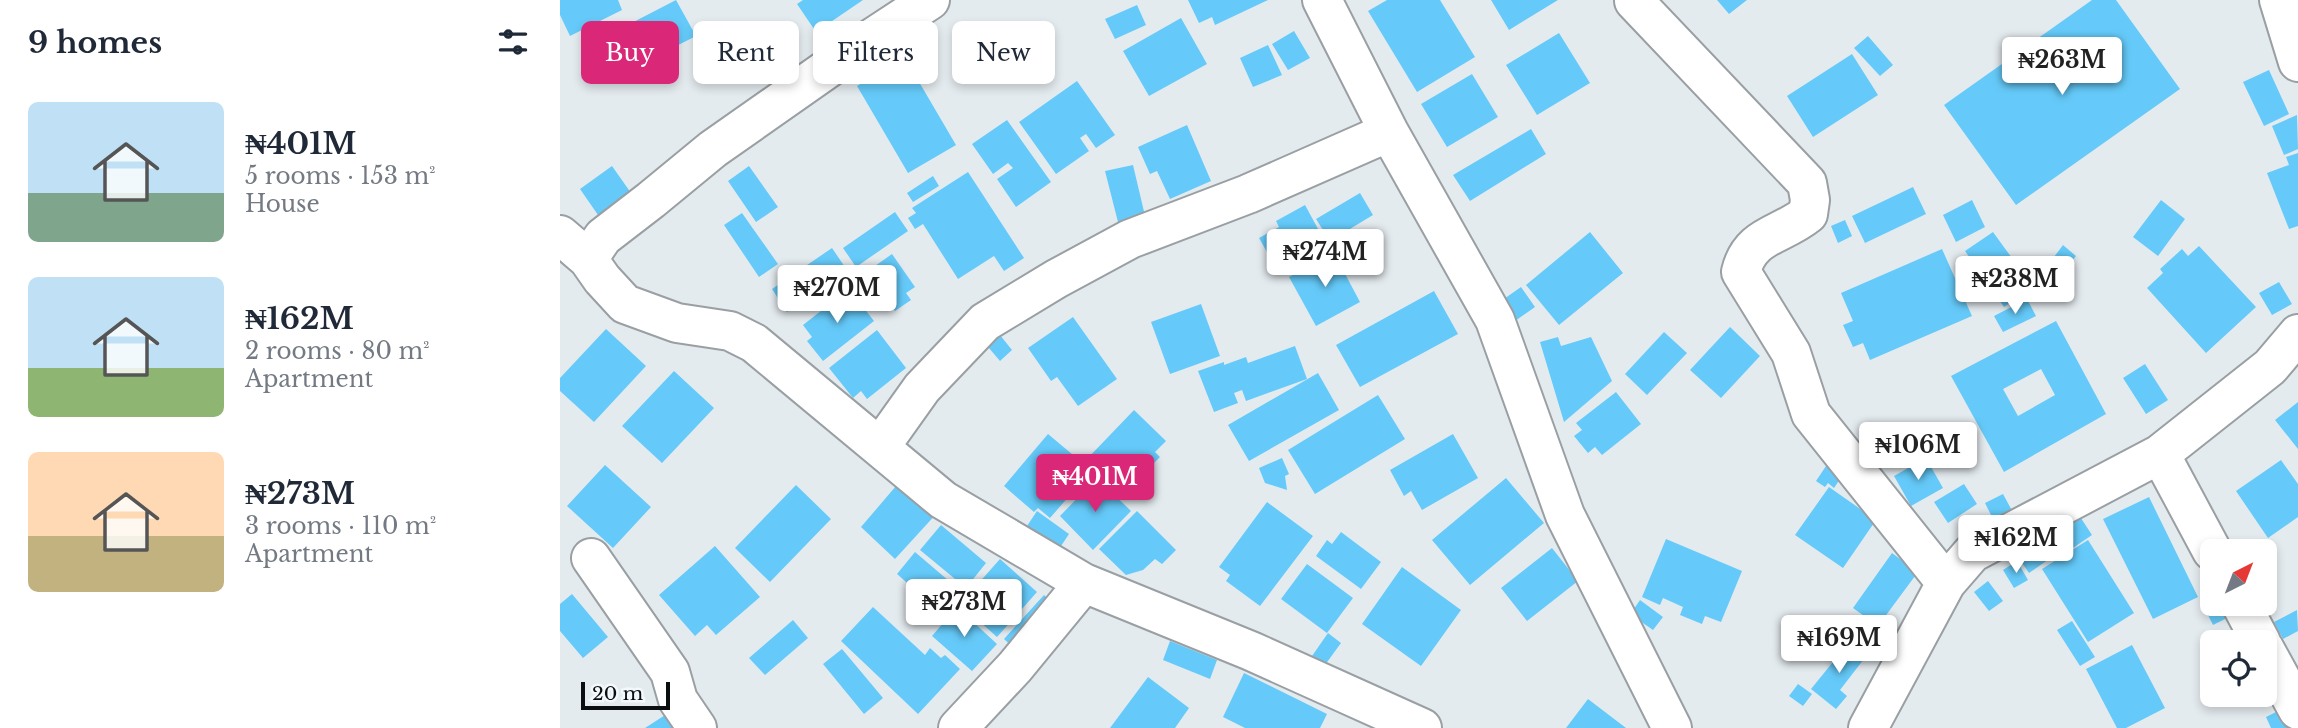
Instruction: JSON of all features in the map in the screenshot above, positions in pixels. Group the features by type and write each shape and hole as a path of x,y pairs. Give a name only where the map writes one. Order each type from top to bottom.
{"street":[{"path":"930,0 713,149 603,237 574,247 625,304 677,323 730,331 754,343 943,500 1084,583 1251,651 1380,719 1422,728"},
{"path":"1322,0 1389,132 1495,320 1565,515 1672,728"},
{"path":"2279,0 2298,62"},
{"path":"1634,1 1807,183 1810,200 1808,214 1797,223 1754,244 1744,258 1741,272 1791,354 1811,414 1946,583"},
{"path":"880,447 922,388 985,322 1130,239 1248,194 1389,132"},
{"path":"1868,728 1946,583 1972,553 2160,454 2270,367 2298,334"},
{"path":"2160,454 2206,539"},
{"path":"591,558 670,672 678,700 697,728"},
{"path":"958,728 1015,667 1084,583"},
{"path":"2277,672 2298,710"}],"building":[{"path":"560,0 618,0 622,10 600,21 581,21 581,30 570,36 560,15"},
{"path":"676,0 693,31 693,38 679,45 679,21 635,21"},
{"path":"803,0 863,0 832,21 813,21 813,28 797,4"},
{"path":"1188,0 1268,0 1215,25 1212,17 1199,23"},
{"path":"1387,0 1440,0 1475,57 1417,92 1368,11"},
{"path":"1491,0 1558,0 1509,30"},
{"path":"1717,0 1747,0 1729,14"},
{"path":"2092,0 2116,0 2180,89 2016,205 1944,105"},
{"path":"1137,5 1146,25 1115,39 1105,19"},
{"path":"1181,18 1207,64 1149,96 1123,51"},
{"path":"1294,31 1310,58 1288,70 1272,44"},
{"path":"1559,33 1590,83 1537,115 1506,65"},
{"path":"1868,36 1893,65 1880,76 1854,48"},
{"path":"1268,45 1282,75 1253,87 1240,58"},
{"path":"1852,54 1878,95 1813,137 1787,96"},
{"path":"2269,70 2289,114 2264,126 2243,82"},
{"path":"1472,74 1498,117 1447,147 1421,104"},
{"path":"1077,81 1115,135 1096,148 1086,134 1080,138 1089,151 1056,174 1019,122"},
{"path":"920,84 956,145 908,173 857,86"},
{"path":"2297,115 2298,149 2284,155 2272,126"},
{"path":"1007,120 1051,182 1016,207 997,179 1013,168 1008,163 993,174 972,144"},
{"path":"1187,125 1211,181 1170,199 1157,171 1150,174 1138,147"},
{"path":"1531,129 1546,154 1470,201 1453,175"},
{"path":"2298,153 2298,226 2289,229 2267,173 2289,165 2286,157"},
{"path":"1133,165 1146,220 1119,226 1105,171"},
{"path":"612,166 631,193 598,215 580,189"},
{"path":"749,166 778,207 756,222 728,181"},
{"path":"968,172 1024,258 1004,271 994,256 958,279 923,224 915,229 908,218 916,213 912,208"},
{"path":"933,176 939,186 913,202 907,193"},
{"path":"1913,187 1926,214 1865,243 1852,216"},
{"path":"1360,193 1373,215 1330,241 1316,219"},
{"path":"1972,200 1985,227 1956,242 1943,215"},
{"path":"2161,200 2185,219 2158,256 2133,237"},
{"path":"1305,205 1329,249 1280,275 1259,238 1279,227 1276,221"},
{"path":"895,212 908,231 856,267 843,248"},
{"path":"742,213 778,264 759,277 724,225"},
{"path":"1845,220 1852,236 1838,243 1831,226"},
{"path":"1590,232 1623,273 1559,325 1526,285"},
{"path":"1993,232 2033,287 2004,307 1965,251"},
{"path":"2063,245 2076,256 2067,267 2054,257"},
{"path":"2199,246 2256,307 2206,353 2147,288 2163,273 2160,269 2182,249 2188,256"},
{"path":"832,248 847,270 787,312 772,289"},
{"path":"1942,249 1972,316 1870,360 1863,343 1853,347 1843,325 1853,321 1841,293"},
{"path":"1334,253 1360,302 1316,326 1289,277"},
{"path":"892,254 915,287 906,293 911,300 895,311 890,304 881,310 858,278"},
{"path":"2279,282 2292,304 2272,315 2259,293"},
{"path":"1521,287 1535,307 1515,321 1501,301"},
{"path":"849,289 874,321 823,361 807,341 812,337 803,325"},
{"path":"1434,291 1458,334 1360,387 1336,345"},
{"path":"2027,299 2036,316 2003,332 1994,316"},
{"path":"1201,304 1220,356 1170,374 1151,322"},
{"path":"1073,317 1117,379 1078,406 1057,377 1051,381 1028,348"},
{"path":"2056,321 2106,414 2004,472 1951,376","holes":["2041,369 2055,395 2018,416 2003,389"]},
{"path":"1730,327 1760,356 1721,398 1690,370"},
{"path":"606,329 646,366 594,422 560,391 560,378"},
{"path":"877,330 906,368 867,399 861,391 853,398 829,368"},
{"path":"996,330 1012,350 1000,361 983,341"},
{"path":"1664,332 1687,353 1647,395 1625,374"},
{"path":"1558,337 1561,346 1591,337 1612,381 1564,422 1540,342"},
{"path":"1295,346 1307,379 1246,401 1242,390 1234,393 1238,403 1214,412 1198,371 1246,357 1248,363"},
{"path":"2145,364 2168,400 2146,414 2123,378"},
{"path":"674,371 714,408 662,463 622,426"},
{"path":"1318,373 1339,410 1249,461 1228,425"},
{"path":"1616,392 1641,424 1602,455 1595,447 1588,453 1574,436 1582,430 1576,423"},
{"path":"1378,395 1405,439 1315,494 1288,450"},
{"path":"2298,402 2298,449 2275,420"},
{"path":"1134,410 1166,441 1155,452 1160,457 1130,487 1125,482 1117,490 1086,460"},
{"path":"1048,434 1079,460 1072,468 1084,479 1050,518 1038,508 1034,512 1004,486"},
{"path":"1453,434 1478,478 1422,510 1411,491 1404,496 1390,470"},
{"path":"1832,457 1847,469 1834,488 1828,483 1825,487 1816,481"},
{"path":"1282,458 1289,474 1285,476 1287,490 1265,483 1259,468"},
{"path":"1926,458 1943,488 1911,506 1894,476"},
{"path":"2281,460 2298,484 2298,517 2268,538 2236,491"},
{"path":"605,465 651,507 613,548 567,506"},
{"path":"1097,478 1131,511 1093,550 1060,516"},
{"path":"1506,478 1544,523 1470,585 1432,540"},
{"path":"902,479 938,512 895,559 861,527"},
{"path":"1964,484 1977,504 1948,523 1934,502"},
{"path":"796,485 831,519 770,582 735,548"},
{"path":"1829,487 1876,520 1843,568 1795,535"},
{"path":"2003,494 2015,516 1996,525 1985,503"},
{"path":"2149,497 2198,597 2153,619 2103,519"},
{"path":"1267,502 1313,536 1260,606 1226,581 1230,575 1219,567"},
{"path":"1037,511 1069,534 1059,549 1027,526"},
{"path":"1137,511 1176,550 1162,564 1155,559 1143,570 1126,575 1099,549"},
{"path":"2077,512 2092,535 2070,550 2055,527"},
{"path":"941,525 986,563 966,588 920,550"},
{"path":"1341,532 1381,562 1361,589 1316,556 1327,540 1332,544"},
{"path":"2049,536 2059,552 2029,573 2018,557"},
{"path":"1666,539 1742,571 1721,622 1705,616 1702,624 1680,615 1683,607 1663,598 1660,605 1642,597"},
{"path":"2088,540 2134,613 2088,642 2042,569"},
{"path":"715,546 760,597 716,635 707,625 695,636 659,595"},
{"path":"1552,548 1578,581 1527,621 1501,588"},
{"path":"915,552 962,592 954,602 950,599 939,611 897,574"},
{"path":"1892,553 1918,572 1878,626 1853,608"},
{"path":"1000,559 1037,592 997,637 960,604"},
{"path":"2017,561 2028,580 2014,588 2003,570"},
{"path":"1307,564 1353,598 1327,633 1281,599"},
{"path":"1402,567 1461,610 1421,666 1362,624"},
{"path":"1988,581 2003,601 1989,611 1974,592"},
{"path":"572,594 608,637 583,658 560,631 560,604"},
{"path":"1044,595 1057,607 1017,651 1004,639"},
{"path":"1640,600 1663,617 1653,630 1640,621 1636,626 1627,619"},
{"path":"873,607 925,655 930,648 941,658 945,655 960,669 918,714 841,641"},
{"path":"957,607 997,644 972,671 932,636"},
{"path":"2297,610 2298,631 2283,639 2274,622"},
{"path":"2208,616 2231,616 2213,625"},
{"path":"793,620 808,638 765,675 749,658"},
{"path":"2072,621 2095,657 2080,666 2057,630"},
{"path":"1328,633 1341,643 1325,665 1312,656"},
{"path":"1170,641 1217,660 1210,679 1163,660"},
{"path":"1850,641 1867,655 1840,690 1847,696 1836,709 1811,689"},
{"path":"2132,645 2165,708 2126,728 2117,728 2086,669"},
{"path":"842,649 883,698 864,714 823,664"},
{"path":"1244,673 1327,714 1320,728 1245,728 1223,717"},
{"path":"1148,677 1189,708 1175,728 1110,728"},
{"path":"1798,684 1812,694 1803,706 1789,696"},
{"path":"1588,699 1626,728 1566,728"},
{"path":"676,708 690,728 645,728"},
{"path":"2284,708 2294,728 2271,728 2266,717"}]}
